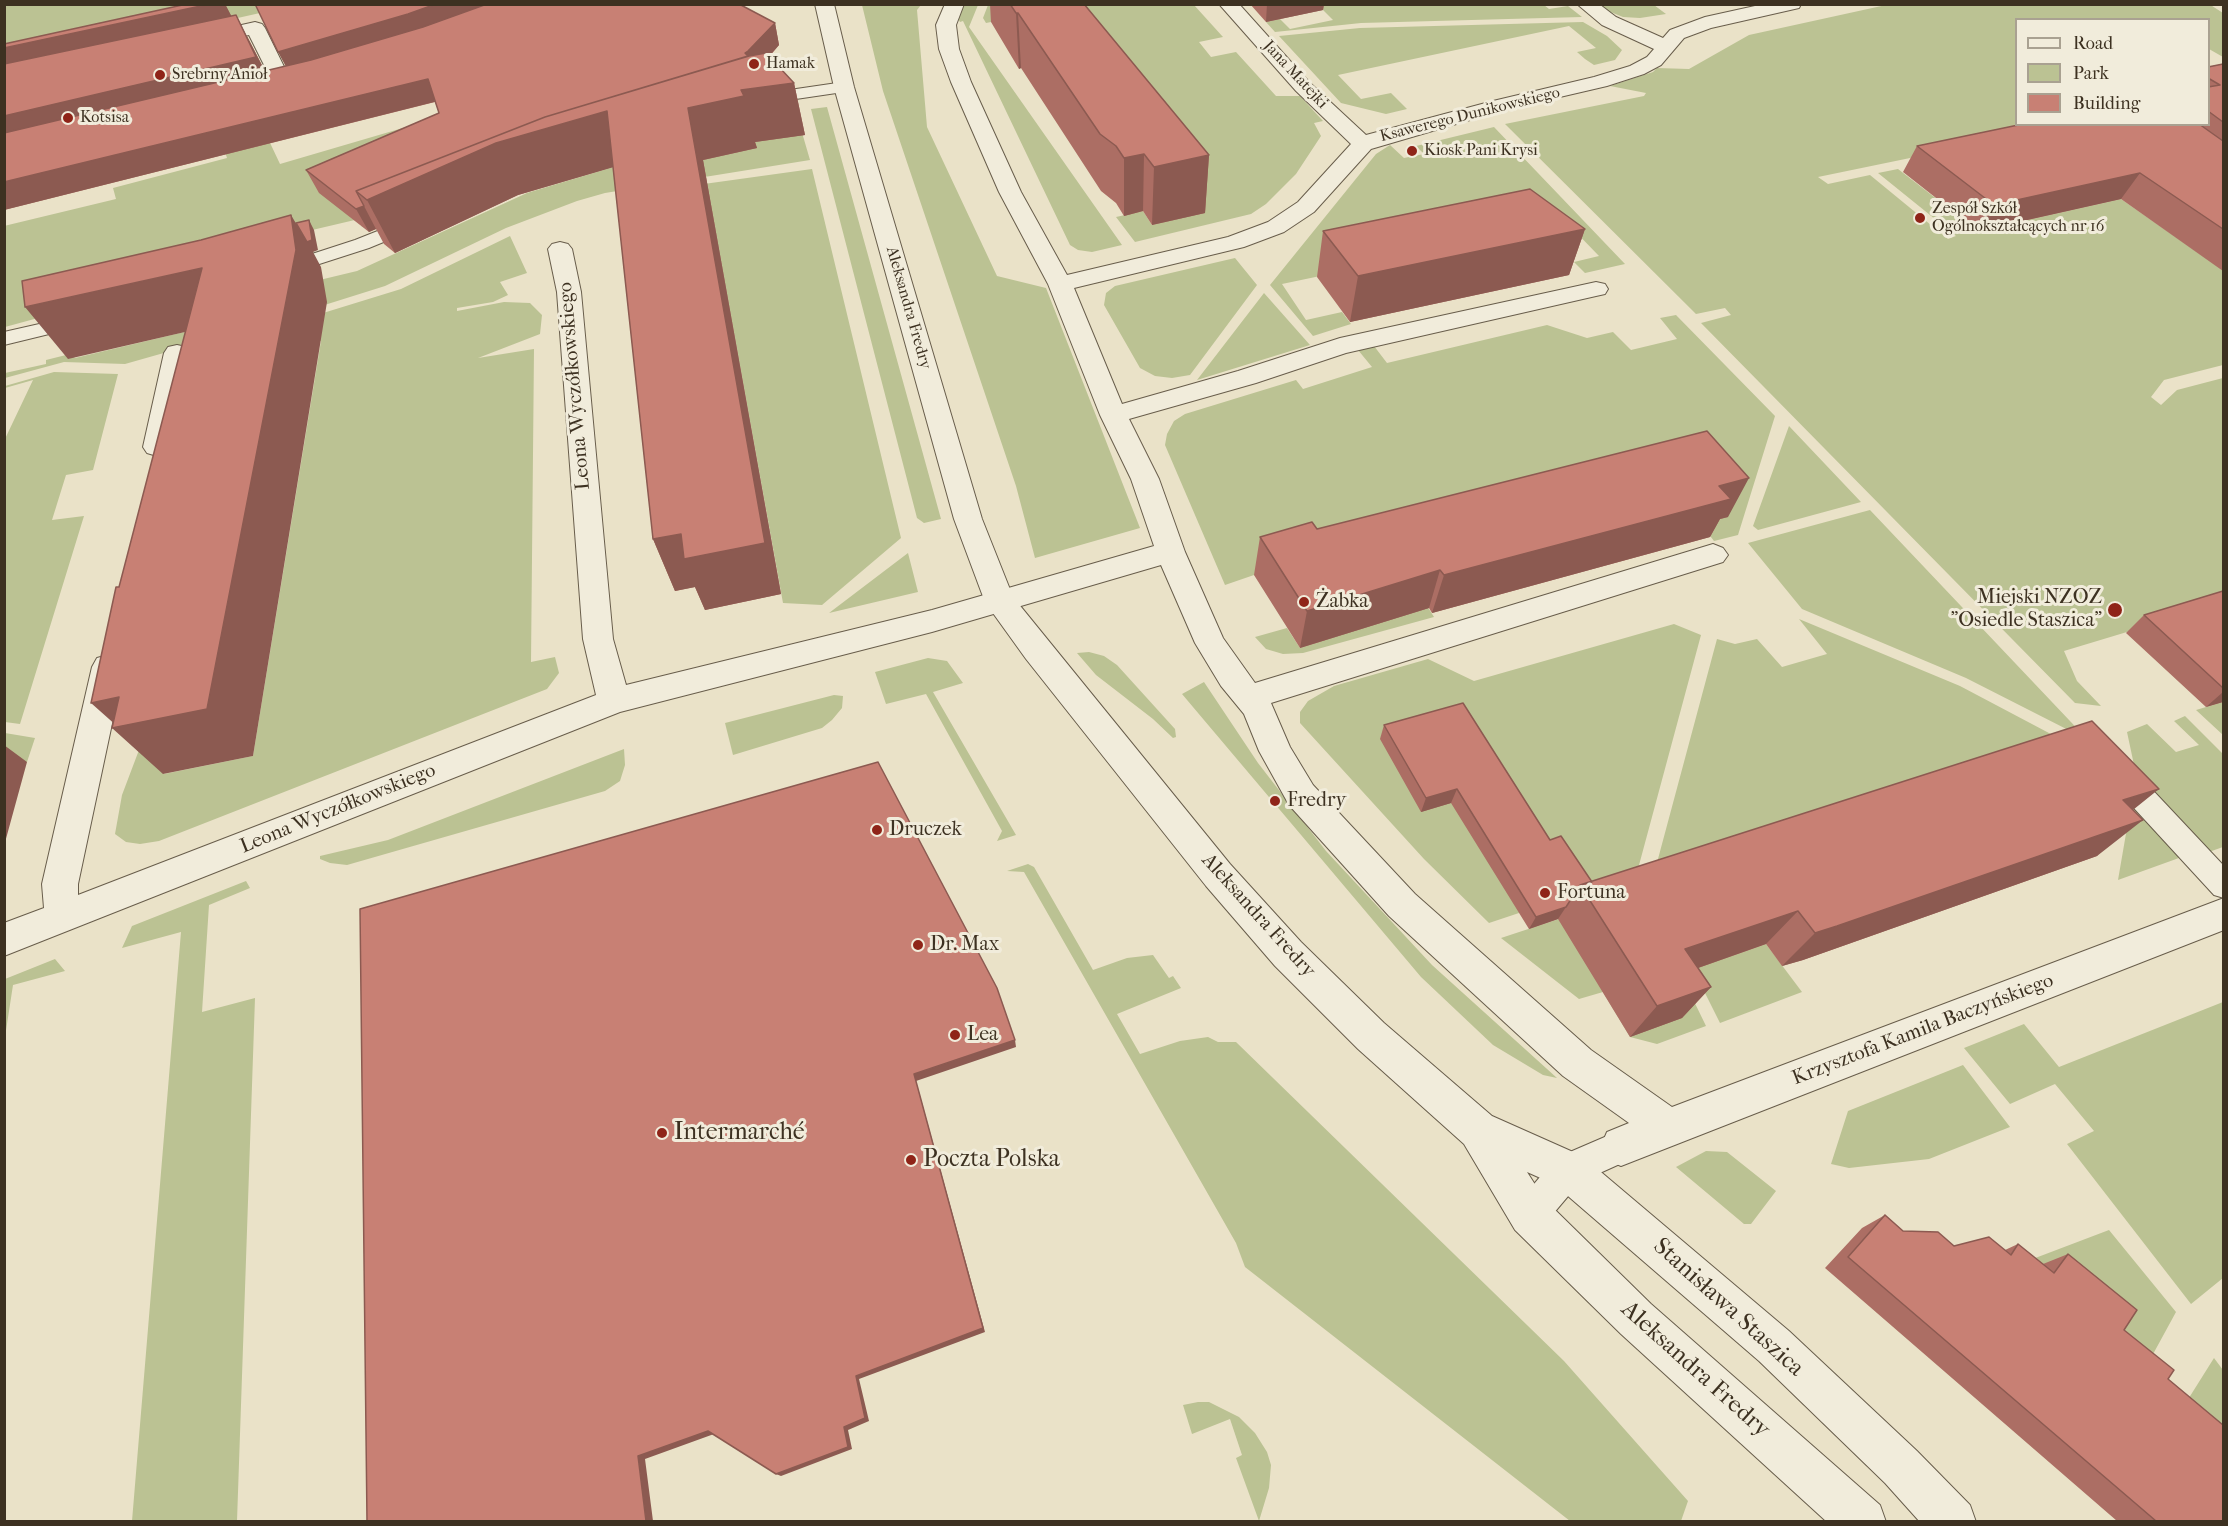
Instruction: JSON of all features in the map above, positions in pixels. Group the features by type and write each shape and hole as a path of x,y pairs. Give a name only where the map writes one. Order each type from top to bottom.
{"street":[{"path":"955,4 946,25 949,49 961,82 1010,192 1060,284 1113,415 1148,487 1170,552 1210,643 1232,677 1258,708 1275,751 1301,795 1402,905 1577,1063 1669,1128"},
{"name":"Jana Matejki","path":"1228,4 1303,87 1363,144"},
{"path":"1586,4 1609,21 1666,47"},
{"name":"Ksawerego Dunikowskiego","path":"1060,284 1236,242 1276,227 1306,207 1363,144 1408,129 1600,82 1637,70 1654,61 1677,34 1705,23 1792,4"},
{"name":"Aleksandra Fredry","path":"822,7 968,519 1000,602 1218,875 1288,954 1371,1036 1478,1131 1530,1215 1636,1319 1863,1521"},
{"path":"176,45 255,28 275,87 304,79"},
{"name":"Leona Wyczółkowskiego","path":"560,249 569,292 598,639 614,701"},
{"path":"1113,415 1247,377 1340,346 1596,289"},
{"path":"150,477 177,353"},
{"path":"1000,602 1170,552"},
{"path":"1249,697 1713,555"},
{"name":"Leona Wyczółkowskiego","path":"4,940 614,701 1000,602"},
{"path":"62,918 60,884 114,639"},
{"name":"Krzysztofa Kamila Baczyńskiego","path":"1622,1146 2223,914"},
{"name":"Stanisława Staszica","path":"1478,1131 1568,1170 1774,1346 1901,1467 1953,1521"}],"lane":[{"path":"746,104 801,92 844,87"},
{"path":"270,274 362,244 428,217"},
{"path":"4,339 96,317"},
{"path":"2102,754 2223,886"},
{"path":"1530,1215 1568,1170 1622,1146"}],"green space":[{"path":"1317,4 1544,5 1549,9 1568,6 1582,17 1361,23 1275,32 1266,22 1280,19 1290,29 1333,20"},
{"name":"Zespół Szkół Ogólnokształcących nr 16","path":"2209,4 2223,13 2223,57 2210,50 2210,18 2015,18 2015,126 2065,126 1818,177 1828,184 1870,175 1948,239 1956,236 1878,173 1898,169 1978,231 2121,199 2223,270 2223,365 2164,380 2151,397 2161,405 2177,390 2223,378 2223,603 2064,651 2077,681 2101,706 2075,703 1701,323 1731,315 1725,308 1696,314 1505,124 1644,96 1646,93 1610,86 1653,72 1657,68 1689,69 1749,35 1886,5"},
{"path":"4,5 336,5 319,57 286,66 260,13 5,70"},
{"path":"601,5 640,5 652,12 639,17 678,39 671,42 705,60 693,65 717,84 512,141 464,158 470,165 355,209 369,225 362,227 359,219 57,290 60,312 5,327 4,226 116,199 113,188 227,158 217,126 5,178 5,169 283,98 290,120 263,128 280,164 488,103 453,51 480,42 517,68 618,29 616,26 629,21"},
{"path":"862,5 921,5 917,10 927,127 997,276 1046,288 1140,528 1035,558 1016,486 883,91"},
{"path":"964,5 978,5 969,27 1122,245 1092,252 1078,250 1070,245 963,21 960,22 957,17 956,13"},
{"path":"988,5 1194,5 1223,37 1199,42 1211,57 1236,52 1276,96 1300,96 1323,121 1314,123 1321,136 1296,174 1266,204 1251,214 1135,242 1116,217 1143,211 1152,225 1205,212 1001,20 986,23 983,18"},
{"path":"1600,5 1654,5 1666,14 1640,18 1623,17"},
{"path":"1583,22 1607,36 1622,50 1615,60 1594,65 1585,59 1577,52 1596,48 1569,26 1338,75 1361,99 1391,93 1407,109 1386,114 1341,103 1279,36 1360,28"},
{"path":"827,107 941,519 924,523 917,518 811,109"},
{"path":"796,112 810,160 605,193 577,201 506,228 385,286 229,335 232,301 357,271 527,193"},
{"path":"1494,127 1625,264 1585,273 1574,262 1599,256 1568,224 1282,284 1306,320 1342,312 1351,324 1313,336 1270,285 1376,154 1390,145 1404,158 1424,154 1416,146"},
{"path":"812,169 901,538 822,605 783,603 710,201 675,188"},
{"path":"510,236 527,273 500,282 508,295 493,302 457,308 457,311 504,302 530,303 542,315 540,334 478,358 534,349 531,662 555,657 559,673 547,689 159,841 140,844 126,842 115,834 122,795 139,750 164,774 253,756 321,341 229,342 401,289"},
{"path":"1235,258 1257,285 1190,375 1172,378 1155,376 1140,368 1104,305 1106,293 1115,286"},
{"path":"1264,293 1310,345 1197,380"},
{"path":"1676,315 1775,416 1738,535 1714,541 1701,524 1727,517 1422,598 1434,617 1303,653 1283,654 1266,649 1255,637 1287,628 1300,648 1352,631 1254,575 1225,585 1165,445 1167,434 1174,421 1185,414 1296,380 1303,389 1372,367 1358,350 1374,346 1387,363 1547,325 1587,338 1613,332 1631,350 1677,339 1660,318"},
{"path":"214,325 213,339 125,364 64,362 5,378 5,373 46,364 46,360 70,354 75,358"},
{"path":"54,372 118,374 93,470 66,475 52,520 84,516 20,724 5,722 4,441 33,380 5,388 5,386"},
{"path":"1789,426 1861,502 1758,530 1753,526"},
{"path":"1870,510 2088,740 1966,678 1802,609 1748,543"},
{"path":"908,553 918,592 829,613"},
{"path":"1799,619 1960,686 2083,751 2050,760 1717,961 1766,944 1802,992 1720,1023 1651,885 1717,639 1735,644 1757,639 1782,667 1827,654"},
{"path":"1674,624 1701,635 1635,880 1706,1026 1657,1044 1630,1037 1603,992 1579,999 1501,938 1592,908 1519,913 1489,923 1424,859 1300,723 1300,712 1308,701 1334,686 1428,659 1474,681"},
{"path":"1089,652 1104,656 1117,665 1175,729 1176,737 1173,738 1153,719 1096,675 1077,653"},
{"path":"928,658 947,661 963,683 933,692 1016,835 997,841 1002,831 926,694 886,704 875,672"},
{"path":"1204,682 1258,763 1326,851 1432,965 1557,1078 1543,1075 1493,1045 1421,977 1182,694"},
{"path":"834,695 843,696 842,708 822,728 733,755 725,723"},
{"path":"2224,702 2223,735 2196,710"},
{"path":"2185,716 2223,754 2223,847 2206,853 2137,779 2127,732 2147,724 2176,752 2199,745 2174,721"},
{"path":"5,733 35,738 27,762 5,767"},
{"path":"624,749 625,765 620,781 605,791 347,865 320,859 320,856 388,840"},
{"path":"2133,793 2190,854 2118,880"},
{"path":"1028,864 1034,867 1093,970 1127,958 1153,955 1169,978 1173,976 1181,988 1117,1014 1140,1054 1180,1041 1208,1037 1218,1042 1236,1042 1564,1361 1688,1501 1681,1521 1570,1521 1245,1267 1236,1243 1024,872 1007,871"},
{"path":"246,881 250,888 209,905 202,1012 255,998 237,1521 132,1521 181,932 122,948 132,926"},
{"path":"55,959 65,971 13,985 5,1037 5,979"},
{"path":"2223,1002 2223,1278 2191,1304 2067,1144 2094,1131 2055,1084 2010,1104 1964,1048 2024,1024 2059,1067"},
{"path":"1963,1065 2010,1127 1929,1159 1849,1168 1831,1164 1848,1111"},
{"path":"1706,1151 1727,1152 1776,1191 1751,1224 1744,1224 1676,1167"},
{"path":"2109,1230 2176,1312 2140,1378 2030,1260"},
{"path":"2214,1358 2223,1370 2223,1435 2187,1401"},
{"path":"1209,1402 1239,1417 1255,1433 1267,1452 1271,1465 1269,1488 1259,1521 1236,1458 1242,1455 1230,1419 1192,1434 1183,1405"}],"building":[{"path":"187,4 210,4 4,48 4,44"},
{"path":"255,4 436,4 278,52"},
{"path":"487,4 739,4 775,23 745,53 748,56 545,117 356,191 364,206 356,209 306,170 439,113 428,79 4,182 4,133 311,60 423,27"},
{"path":"1010,4 1084,4 1209,155 1154,167 1144,154 1124,158 1116,146 1100,134"},
{"path":"236,15 256,57 4,116 4,64"},
{"path":"766,53 794,83 741,90 744,96 688,108 765,543 684,559 681,534 653,539 607,111 496,143 367,200 356,191 545,117 749,56"},
{"path":"2223,64 2223,122 2210,112 2210,87 2220,85 2210,79 2210,67"},
{"path":"2015,126 2202,126 2223,141 2223,229 2140,173 1994,205 1917,146"},
{"path":"1530,189 1585,229 1358,276 1323,231"},
{"path":"291,215 296,250 207,709 112,728 119,697 91,703 116,587 119,587 202,268 25,307 22,281 201,240"},
{"path":"309,220 312,240 307,242 296,223"},
{"path":"1707,431 1749,478 1719,486 1731,499 1444,575 1440,570 1307,611 1260,537 1312,522 1317,529"},
{"path":"2223,591 2223,688 2144,615"},
{"path":"1463,703 1550,840 1561,836 1592,882 1580,885 1566,907 1536,917 1457,789 1426,798 1384,725"},
{"path":"2092,721 2159,789 2123,800 2143,820 1815,933 1798,911 1685,949 1711,987 1657,1006 1580,885"},
{"path":"878,762 997,988 1015,1040 914,1074 983,1328 856,1376 865,1418 844,1427 848,1447 776,1474 708,1431 638,1456 646,1521 367,1521 360,909"},
{"path":"1885,1215 1903,1231 1938,1232 1954,1246 1989,1237 2011,1255 2018,1244 2054,1273 2068,1254 2137,1310 2124,1330 2174,1370 2168,1379 2223,1425 2223,1521 2156,1521 1848,1257"}],"place":[{"name":"Hamak","path":"754,64"},
{"name":"Srebrny Anioł","path":"160,75"},
{"name":"Kotsisa","path":"68,118"},
{"name":"Kiosk Pani Krysi","path":"1412,151"},
{"name":"Zespół Szkół Ogólnokształcących nr 16","path":"1920,218"},
{"name":"Żabka","path":"1304,602"},
{"name":"Miejski NZOZ \"Osiedle Staszica\"","path":"2115,610"},
{"name":"Fredry","path":"1275,801"},
{"name":"Druczek","path":"877,830"},
{"name":"Fortuna","path":"1545,893"},
{"name":"Dr. Max","path":"918,945"},
{"name":"Lea","path":"955,1035"},
{"name":"Intermarché","path":"662,1133"},
{"name":"Poczta Polska","path":"911,1160"}]}
